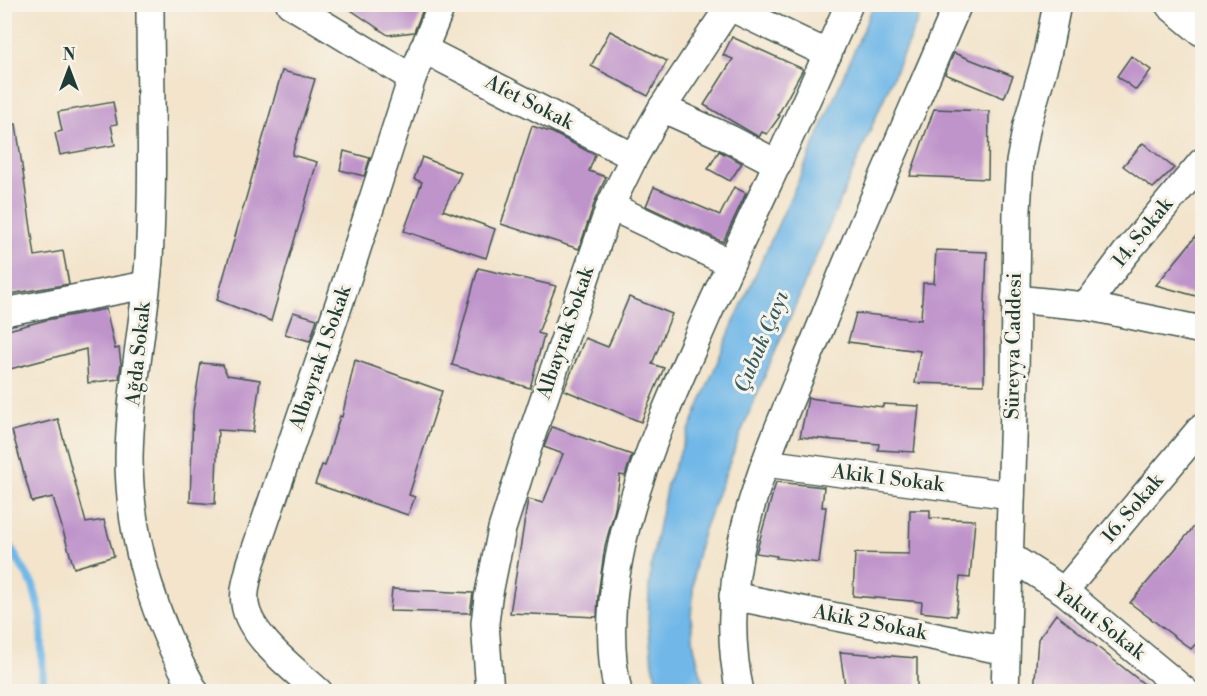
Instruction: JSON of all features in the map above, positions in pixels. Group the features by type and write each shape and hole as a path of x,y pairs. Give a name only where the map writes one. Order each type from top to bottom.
{"main road":[{"path":"1172,4 1203,29"}],"street":[{"name":"Ağda Sokak","path":"150,4 152,199 146,285 132,410 129,456 130,498 136,536 149,584 165,630 195,692"},
{"path":"290,4 412,78"},
{"name":"Albayrak 1 Sokak","path":"319,692 267,642 252,623 245,605 245,588 251,563 341,298 412,78 442,4"},
{"path":"618,692 612,633 614,595 618,560 628,518 665,411 849,4"},
{"path":"740,692 734,659 733,596 738,554 746,518 765,463 844,267 958,4"},
{"name":"Süreyya Caddesi","path":"1005,692 1020,162 1027,125 1047,55 1057,4"},
{"path":"731,6 828,54"},
{"name":"Albayrak Sokak","path":"490,692 485,623 502,529 532,432 610,206 662,108 731,6"},
{"name":"Afet Sokak","path":"423,49 634,157"},
{"path":"662,108 778,164"},
{"name":"14. Sokak","path":"1086,306 1125,254 1203,162"},
{"path":"610,206 730,263"},
{"path":"4,312 146,285"},
{"path":"1015,299 1086,306 1203,330"},
{"name":"16. Sokak","path":"1064,591 1203,428"},
{"name":"Akik 1 Sokak","path":"765,463 1011,495"},
{"name":"Yakut Sokak","path":"1009,556 1064,591 1186,692"},
{"name":"Akik 2 Sokak","path":"733,596 1006,651"}],"water":[{"name":"Çubuk Çayı","path":"874,4 924,5 746,420 703,532 695,564 691,617 694,646 705,691 658,691 648,621 649,589 652,560 667,484 733,324 811,152"}],"building":[{"path":"342,4 425,4 414,32 388,35"},
{"path":"610,31 667,61 648,96 591,66"},
{"path":"732,37 803,69 778,115 780,116 767,134 762,132 759,137 704,105 733,59 723,55"},
{"path":"954,53 1013,76 1004,98 945,74"},
{"path":"1131,56 1151,70 1136,90 1117,76"},
{"path":"282,71 315,79 292,155 317,162 271,321 217,300"},
{"path":"113,102 117,124 111,125 115,145 60,155 55,133 62,131 58,112"},
{"path":"934,109 989,111 988,179 910,176"},
{"path":"16,124 35,256 63,251 69,284 4,295 4,125"},
{"path":"532,126 553,133 595,155 589,171 606,177 595,201 579,249 501,224"},
{"path":"1143,143 1174,168 1153,188 1123,166"},
{"path":"344,151 370,158 364,176 340,170"},
{"path":"719,151 742,163 730,181 708,169"},
{"path":"422,157 461,173 443,210 495,229 486,258 404,231 422,182 414,179"},
{"path":"654,187 720,215 734,187 746,193 723,242 646,206"},
{"path":"1203,227 1203,298 1156,285 1184,251"},
{"path":"936,250 987,252 984,385 915,383 920,351 848,342 856,313 921,320 923,283 934,283"},
{"path":"478,268 556,286 538,333 544,335 530,388 452,365"},
{"path":"629,297 672,314 652,364 664,368 641,422 564,390 585,338 608,347"},
{"path":"106,309 115,349 119,348 121,364 119,379 88,383 86,349 10,369 4,344 4,331 46,320"},
{"path":"293,312 317,319 310,341 285,334"},
{"path":"355,360 442,391 409,495 415,497 408,515 315,484 322,465 325,466 340,416 342,417"},
{"path":"201,363 223,365 227,375 260,380 253,432 218,430 215,504 190,502 193,411"},
{"path":"808,398 883,407 883,404 919,406 914,452 878,450 879,444 800,437"},
{"path":"58,419 86,523 104,520 114,556 74,568 53,497 32,502 12,431"},
{"path":"552,427 632,455 625,476 620,475 615,509 605,546 597,617 510,613 528,499 543,503 563,454 544,447"},
{"path":"776,482 824,487 822,507 826,507 819,563 776,558 777,556 756,553"},
{"path":"910,510 930,510 930,518 975,520 970,578 960,577 956,616 921,612 922,602 853,596 855,553 909,554"},
{"path":"1203,516 1203,636 1191,649 1130,603"},
{"path":"392,589 473,593 470,613 390,611"},
{"path":"1056,614 1154,692 1034,692 1038,639"},
{"path":"840,652 917,658 917,692 846,692"}],"waterway":[{"path":"4,537 33,585 41,617 43,692"}]}
